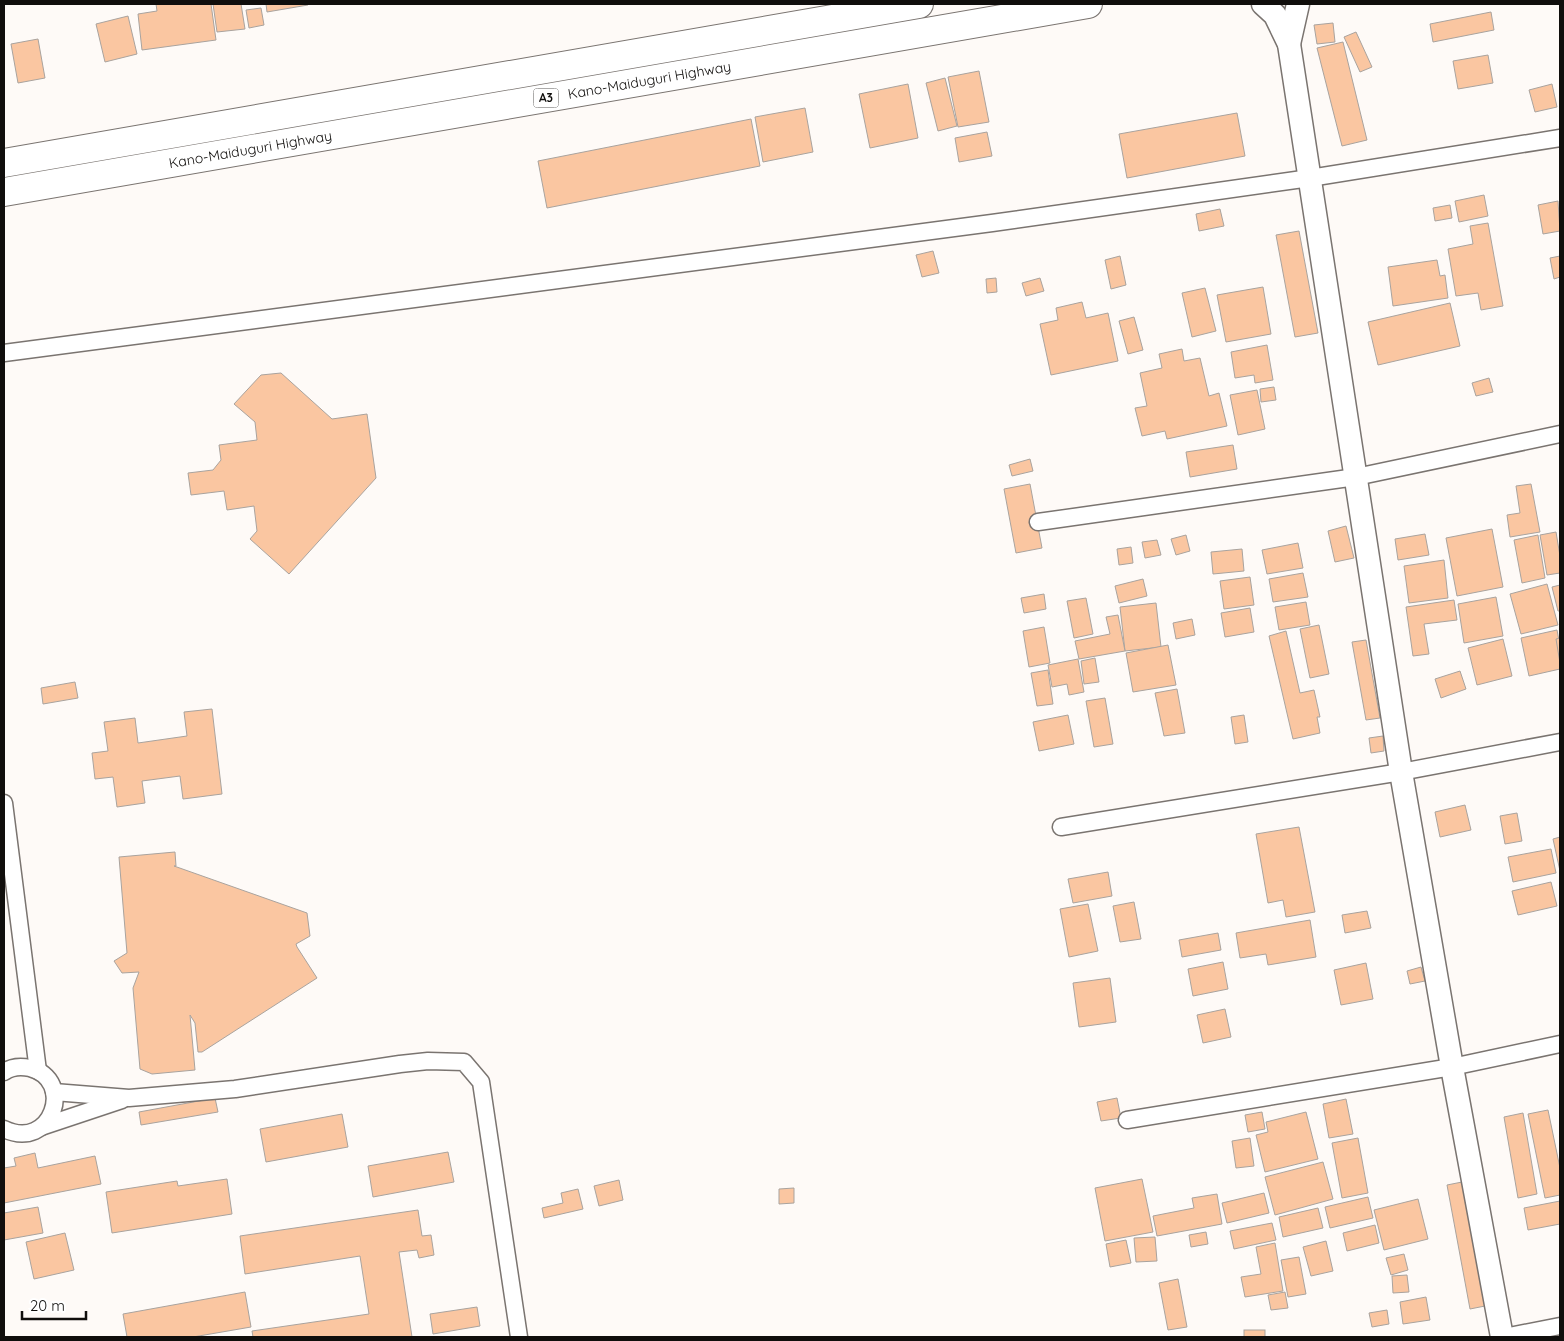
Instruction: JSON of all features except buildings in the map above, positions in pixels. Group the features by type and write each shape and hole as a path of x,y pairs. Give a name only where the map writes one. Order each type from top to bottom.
{"highway":[{"name":"Kano-Maiduguri Highway","path":"4,163 918,4"},
{"name":"Kano-Maiduguri Highway","path":"4,192 1088,4"}],"street":[{"path":"1263,4 1275,15 1289,44 1401,772 1452,1067 1503,1337 1560,1326"},
{"path":"1289,44 1298,4"},
{"path":"4,353 992,223 1310,178 1560,138"},
{"path":"1038,522 1356,477 1560,434"},
{"path":"1061,827 1401,772 1560,742"},
{"path":"4,803 38,1071"},
{"path":"1128,1120 1452,1067 1560,1044"},
{"path":"54,1092 129,1098 235,1089 400,1064 428,1061 464,1062 481,1082 518,1337"},
{"path":"4,1072 17,1067 38,1071 45,1076 54,1092 55,1101 54,1110 44,1126"},
{"path":"4,1130 15,1134 35,1132 44,1126 129,1098"}]}
